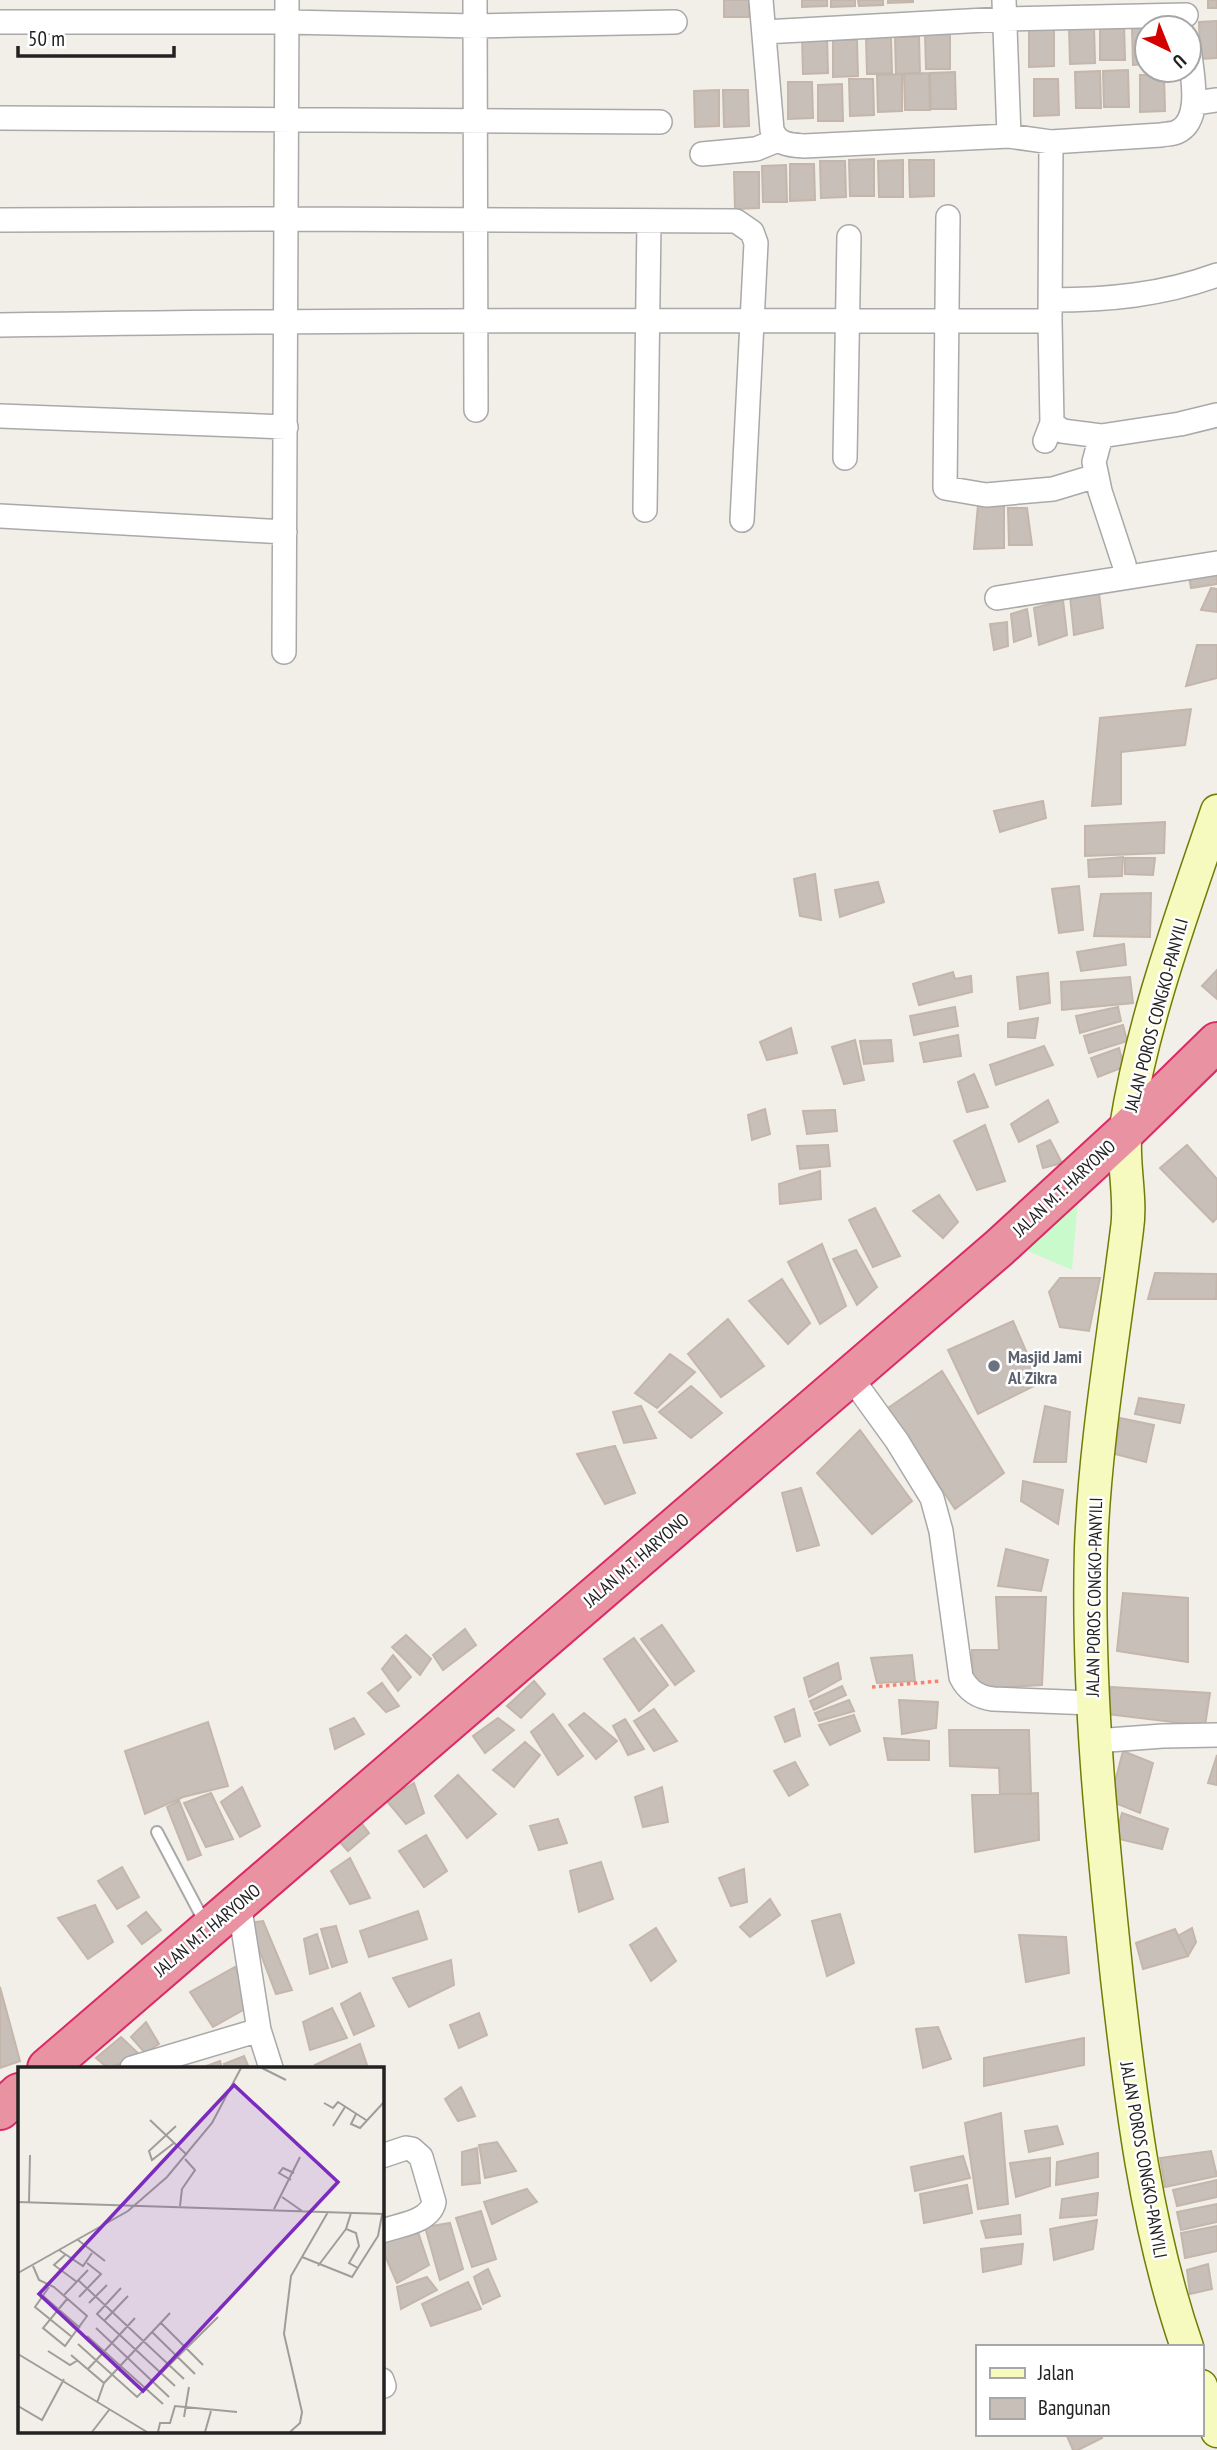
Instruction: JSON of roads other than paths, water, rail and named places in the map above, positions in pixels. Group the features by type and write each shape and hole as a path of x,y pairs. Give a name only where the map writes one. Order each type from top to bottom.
{"highway":[{"name":"JALAN M.T. HARYONO","path":"55,2066 207,1928 999,1248 1125,1132 1217,1042"},
{"path":"0,2110 18,2094"}],"main road":[{"name":"JALAN POROS CONGKO-PANYILI","path":"1186,2345 1157,2244 1129,2080 1107,1879 1092,1703 1091,1543 1101,1423 1128,1223 1125,1132 1144,1044 1169,954 1217,811"},
{"path":"1203,2392 1217,2431"}],"street":[{"path":"475,0 476,410"},
{"path":"761,0 772,130 778,140 786,144 804,146 1009,136 1051,142 1161,135 1177,132 1206,102 1200,84"},
{"path":"764,32 1004,10 1186,14"},
{"path":"1004,10 1009,136"},
{"path":"284,652 287,11"},
{"path":"0,22 287,11 475,26 675,22"},
{"path":"0,118 660,122"},
{"path":"702,154 756,149 778,140"},
{"path":"1051,142 1049,432 1101,436 1180,424 1217,415"},
{"path":"948,217 945,488 985,495 1053,489 1096,476"},
{"path":"0,220 736,221 752,232 756,243 742,520"},
{"path":"645,510 649,222"},
{"path":"845,458 849,237"},
{"path":"0,325 286,320 947,321 1050,310 1156,293 1217,275"},
{"path":"0,416 286,427"},
{"path":"1101,436 1094,462 1096,476 1124,564"},
{"path":"0,516 285,532"},
{"path":"998,598 1217,563"},
{"path":"850,1376 897,1441 932,1498 945,1554 961,1678 967,1688 985,1698 1092,1703"},
{"path":"1095,1741 1217,1735"},
{"path":"239,1903 259,2030 271,2067"},
{"path":"135,2067 259,2030"},
{"path":"383,2156 406,2148 417,2152 421,2157 434,2202 427,2216 383,2231"}],"lane":[{"path":"157,1832 207,1928"}],"place":[{"name":"Masjid Jami Al Zikra","path":"994,1366"}]}
